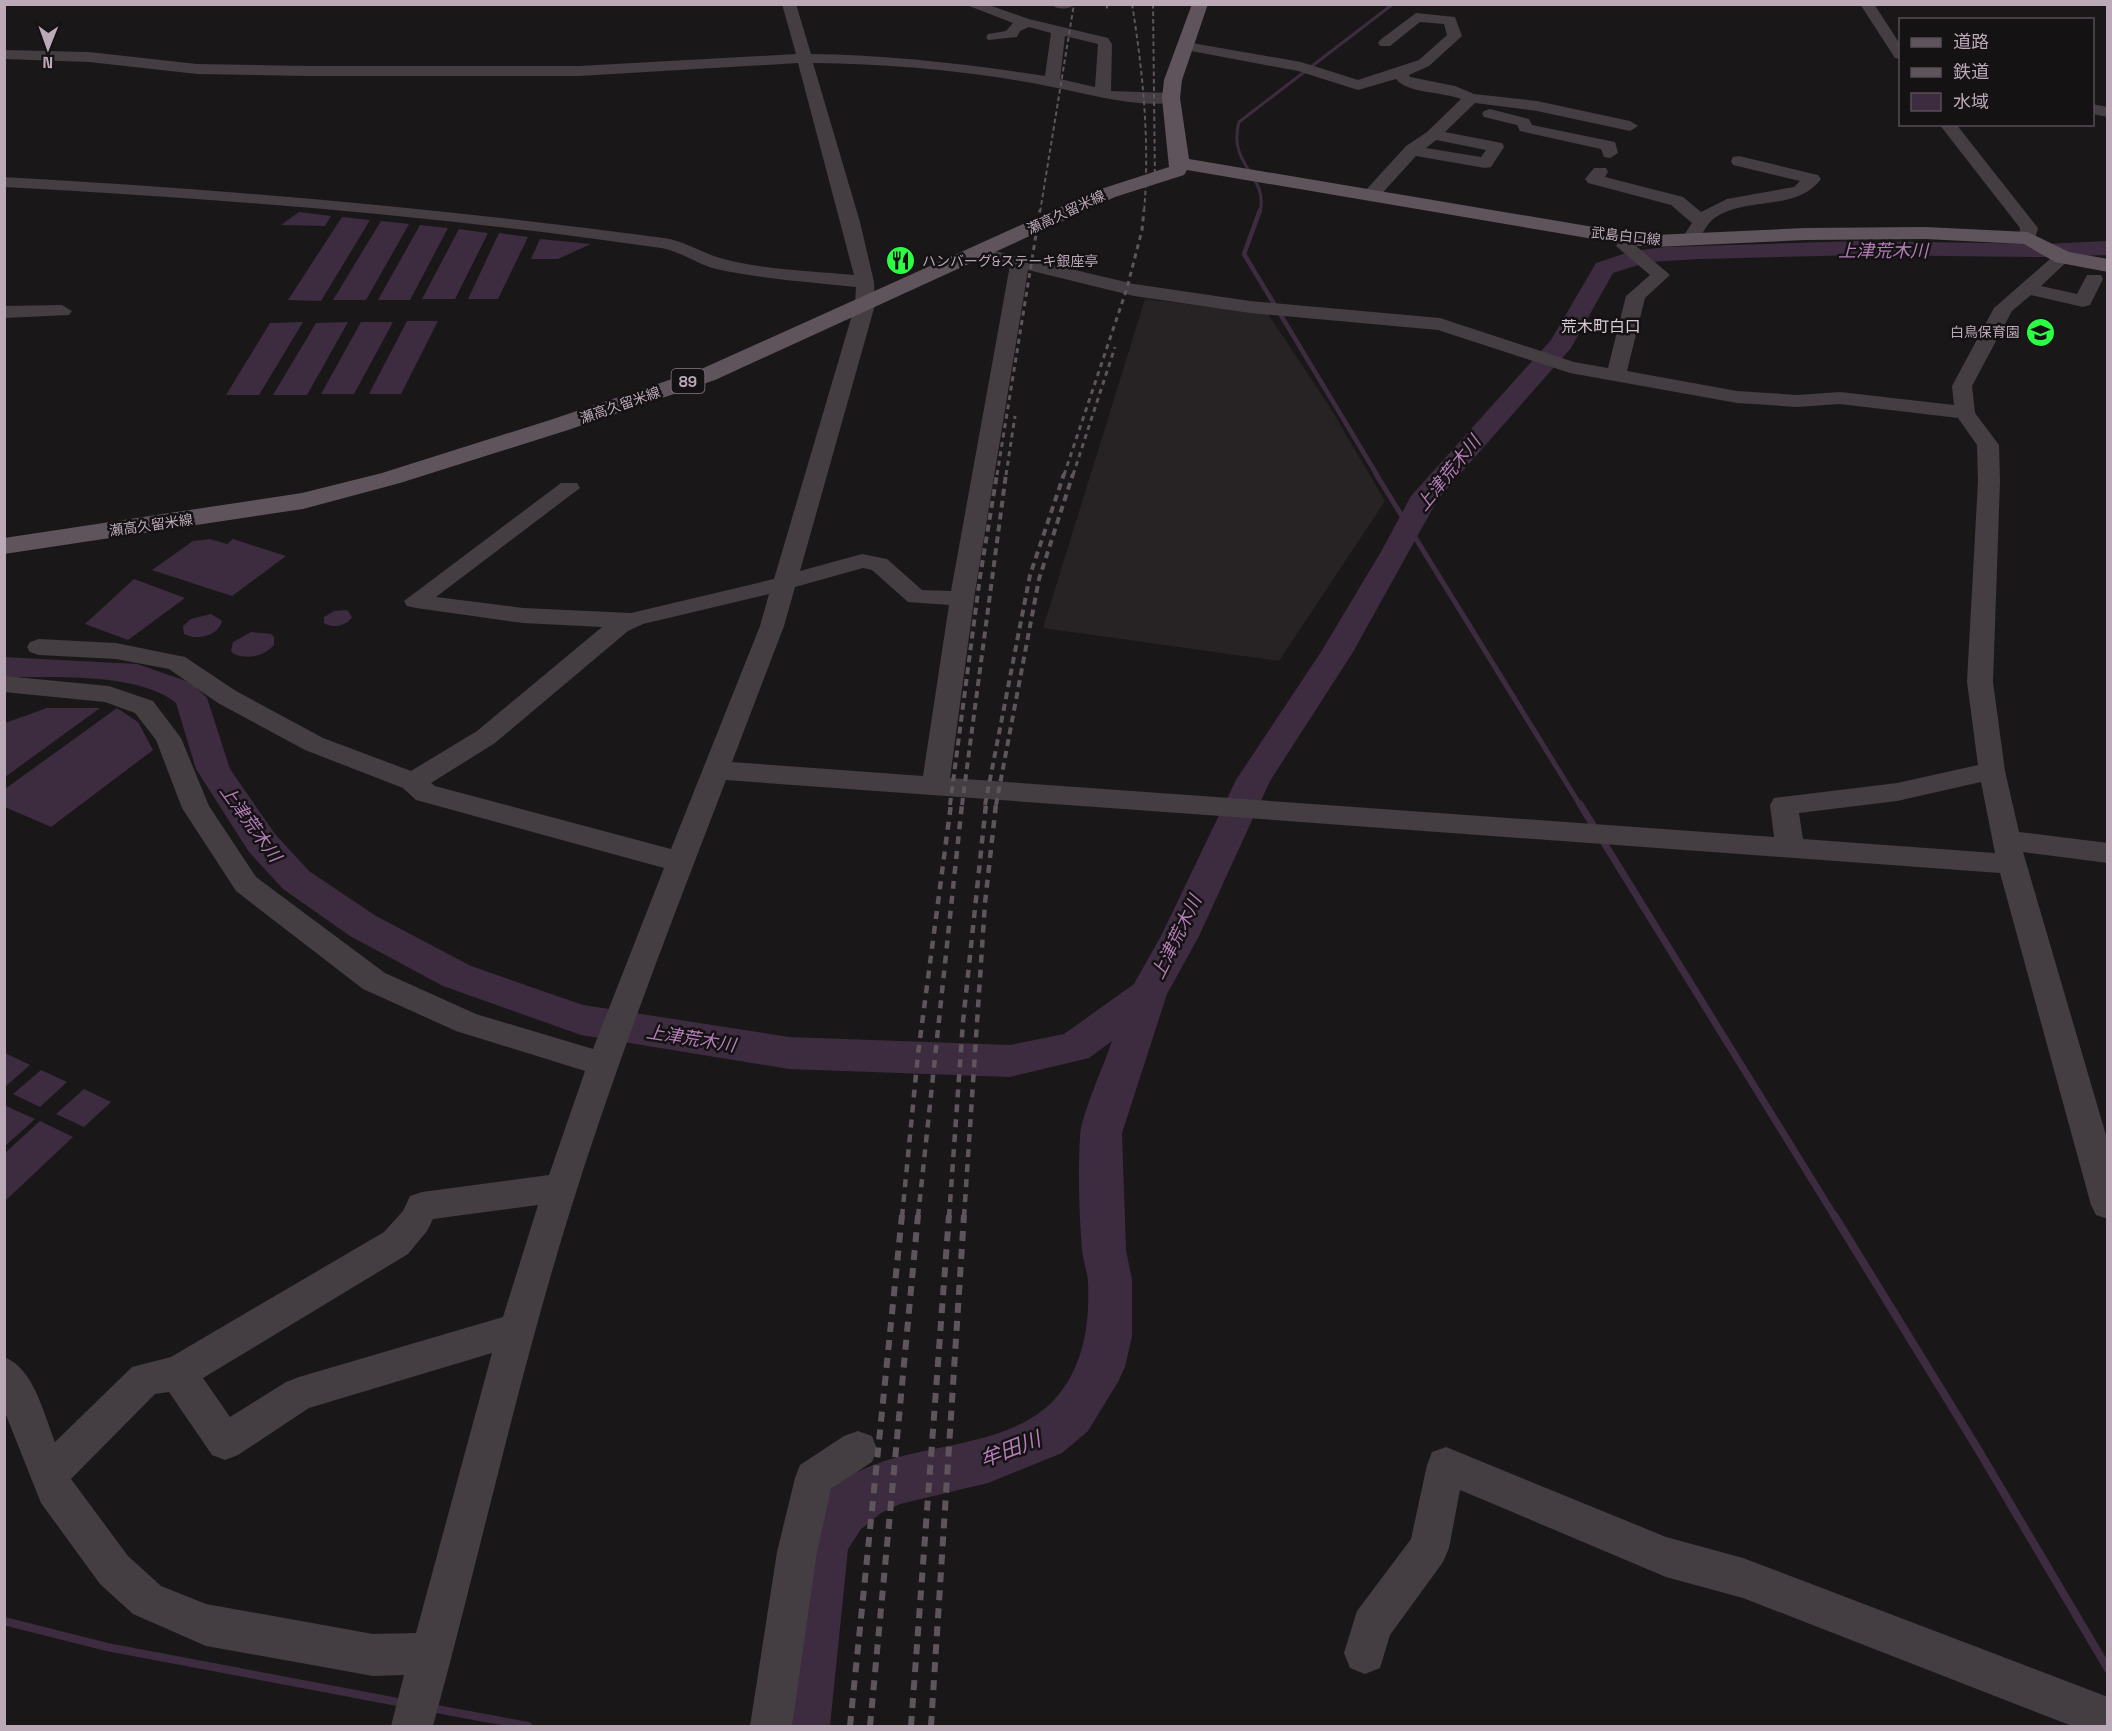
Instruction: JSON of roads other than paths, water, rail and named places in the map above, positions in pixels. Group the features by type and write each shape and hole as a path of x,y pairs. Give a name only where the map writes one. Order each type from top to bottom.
{"main road":[{"path":"1180,163 1171,98 1176,71 1200,4"},
{"name":"瀬高久留米線","path":"4,546 303,501 391,478 707,375 865,293 978,252 1124,187 1178,171 1180,163"},
{"name":"武島白口線","path":"1180,163 1371,195 1627,243 1805,234 1925,233 2033,240 2063,257 2101,273"}],"street":[{"path":"412,1726 518,1329 560,1188 625,1003 772,626 865,293 852,222 789,4"},
{"path":"971,4 1106,44 1103,93"},
{"path":"1058,4 1068,4"},
{"path":"1867,4 1899,53"},
{"path":"993,37 1011,34 1014,28 1026,22 1039,10"},
{"path":"1186,46 1291,65 1358,85 1400,73 1424,63 1455,36 1450,20 1416,17 1404,30 1385,43"},
{"path":"1052,82 1059,30"},
{"path":"4,54 89,57 196,69 378,72 638,70 804,58 858,59 963,68 1052,82 1118,98 1171,98"},
{"path":"1400,73 1405,80 1413,84 1449,89 1467,102 1523,122 1526,128 1609,146 1610,153"},
{"path":"1371,195 1412,150 1433,135 1467,102 1537,106 1630,126"},
{"path":"1590,143 1593,118"},
{"path":"1949,126 2030,228 2033,240"},
{"path":"1412,150 1485,163 1496,147 1433,135"},
{"path":"1690,240 1701,221 1732,203 1800,190 1812,179 1740,161"},
{"path":"1600,172 1594,179 1677,201 1701,221"},
{"path":"4,182 168,191 459,217 668,244 716,263 865,293"},
{"path":"1616,374 1636,296 1661,275 1627,243"},
{"path":"978,252 1145,291 1250,307 1440,324 1570,366 1737,397 1797,401 1840,398 1965,413"},
{"path":"2063,257 2004,308 1962,386 1965,413 1988,445 1989,481 1980,682 1992,771 2010,852 2108,1205"},
{"path":"935,785 962,598 1020,262"},
{"path":"2027,288 2082,305 2101,273"},
{"path":"4,312 62,311"},
{"path":"569,488 416,601 464,610 565,621 631,620 785,583 862,561 879,564 916,597 962,598"},
{"path":"412,782 486,736 619,626 631,620"},
{"path":"39,647 116,651 176,663 193,672 227,697 314,744 412,782 426,793 680,862"},
{"path":"4,684 109,694 144,707 168,738 196,808 246,884 374,981 467,1023 603,1064"},
{"path":"714,770 1790,850 2108,854"},
{"path":"1790,850 1784,805 1897,792 1992,771"},
{"path":"48,1475 145,1379 178,1373 396,1243 415,1221 422,1206 560,1188"},
{"path":"178,1373 225,1442 299,1394 518,1329"},
{"path":"4,1374 18,1397 55,1490 114,1570 147,1600 206,1625 373,1655 431,1653"},
{"path":"771,1726 797,1552 814,1478 858,1449"},
{"path":"1365,1653 1372,1626 1429,1548 1446,1465 1666,1557 1743,1578 2108,1719"}],"water":[{"path":"299,212 331,216 325,226 281,225"},
{"path":"342,217 370,220 321,301 288,300"},
{"path":"381,221 409,224 366,300 333,300"},
{"path":"420,225 448,228 410,300 378,300"},
{"path":"459,229 488,233 455,299 422,299"},
{"path":"499,233 528,237 498,299 468,299"},
{"path":"540,239 591,244 558,259 531,259"},
{"path":"407,321 438,321 401,394 369,394"},
{"path":"303,322 259,395 226,395 270,323"},
{"path":"348,322 307,395 273,395 316,323"},
{"path":"361,322 393,322 354,394 321,394"},
{"path":"210,539 227,544 233,539 286,556 232,596 152,570 193,541"},
{"path":"134,579 185,598 128,640 85,624"},
{"path":"347,610 352,617 346,623 335,626 324,623 324,617 334,611"},
{"path":"211,614 222,621 212,634 195,637 184,634 183,626 191,619"},
{"path":"251,632 271,634 274,637 274,645 266,652 255,656 245,657 234,654 231,651 233,642"},
{"path":"47,708 100,708 5,777 5,723"},
{"path":"117,708 138,722 153,750 51,827 5,807 5,789"},
{"path":"5,1053 30,1065 5,1087"},
{"path":"41,1070 67,1082 40,1107 13,1094"},
{"path":"84,1089 111,1102 84,1127 56,1114"},
{"path":"4,1105 35,1119 5,1146 4,1146"},
{"path":"40,1121 73,1137 5,1201 5,1153"}],"waterway":[{"path":"1260,212 1259,189 1238,149 1239,122 1393,4"},
{"path":"1260,210 1244,254 1377,475"},
{"name":"上津荒木川","path":"1148,994 1180,936 1253,780 1337,652 1397,550 1425,496 1562,343 1604,268 1632,258 1683,252 1858,248 2043,250 2108,248"},
{"path":"1376,474 1580,805"},
{"name":"上津荒木川","path":"4,667 137,674 181,690 191,698 213,769 262,843 296,880 363,926 457,976 581,1020 789,1053 1010,1061 1075,1047 1148,994"},
{"path":"1580,804 1835,1217"},
{"name":"牟田川","path":"803,1726 824,1542 843,1512 864,1496 894,1482 988,1460 1045,1437 1071,1415 1102,1367 1109,1336 1110,1280 1104,1250 1101,1133 1148,994"},
{"path":"1834,1215 1976,1446 2108,1669"},
{"path":"4,1621 107,1647 403,1703"},
{"path":"431,1708 528,1726"}],"railway":[{"path":"1040,212 1074,4"},
{"path":"1107,4 1107,9"},
{"path":"1132,4 1146,134 1144,212"},
{"path":"1153,4 1155,182"},
{"path":"997,475 1040,210"},
{"path":"1064,475 1127,288 1142,230 1144,210"},
{"path":"1073,475 1115,347"},
{"path":"1006,475 1015,416"},
{"path":"950,805 980,577 997,474"},
{"path":"962,805 1006,474"},
{"path":"985,805 1030,575 1064,474"},
{"path":"996,805 1039,579 1073,474"},
{"path":"902,1217 918,1054 951,804"},
{"path":"918,1217 962,804"},
{"path":"949,1217 963,1022 986,804"},
{"path":"964,1217 985,903 996,804"},
{"path":"850,1726 902,1215"},
{"path":"870,1726 918,1215"},
{"path":"911,1726 949,1215"},
{"path":"931,1726 964,1215"}],"place":[{"name":"ハンバーグ&ステーキ銀座亭","path":"901,261"},
{"name":"白鳥保育園","path":"2041,332"}],"district":[{"name":"荒木町白口","path":"1601,326"}]}
